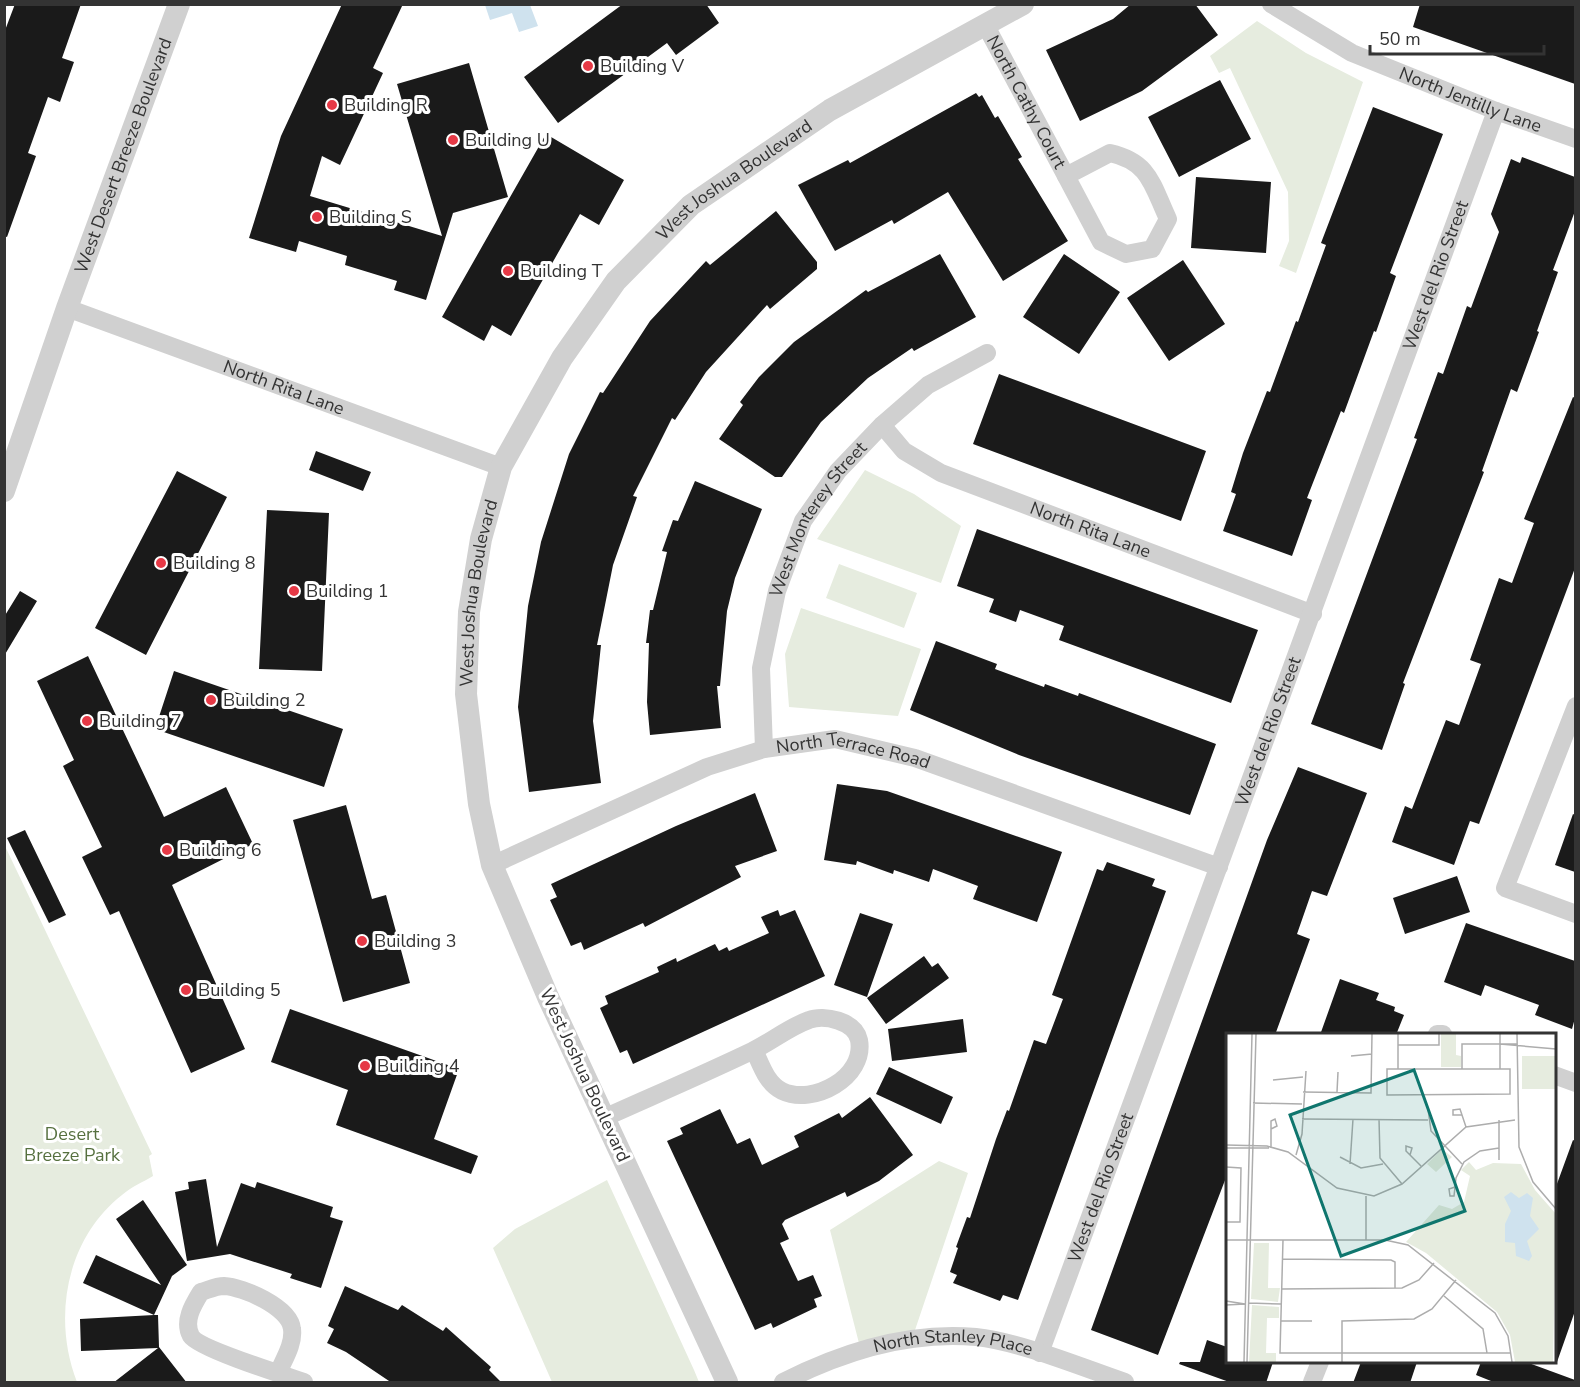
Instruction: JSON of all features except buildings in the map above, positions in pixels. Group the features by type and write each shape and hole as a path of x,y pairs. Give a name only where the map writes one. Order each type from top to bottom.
{"street":[{"name":"West Desert Breeze Boulevard","path":"4,491 67,308 179,4"},
{"name":"West Joshua Boulevard","path":"727,1383 606,1117 548,997 492,865 479,804 466,694 469,612 481,539 501,467 562,358 616,281 691,205 830,110 1023,4"},
{"name":"North Jentilly Lane","path":"1271,4 1352,53 1496,111 1575,139"},
{"name":"North Cathy Court","path":"986,26 1101,242 1126,254 1152,249 1168,219 1148,176 1131,158 1110,153 1066,176"},
{"name":"West del Rio Street","path":"1040,1353 1496,111"},
{"name":"North Rita Lane","path":"67,308 501,467"},
{"name":"West Monterey Street","path":"764,749 761,668 777,591 803,521 838,471 882,425 928,385 987,353"},
{"name":"North Rita Lane","path":"882,425 904,451 941,473 1313,614"},
{"path":"1575,706 1505,888 1575,914"},
{"name":"North Terrace Road","path":"492,865 707,767 764,749 835,739 915,758 1219,867"},
{"path":"606,1117 754,1050 809,1020 828,1018 848,1025 859,1037 859,1055 851,1071 834,1085 812,1094 794,1094 781,1090 768,1078 754,1050"},
{"path":"1556,1076 1575,1083"},
{"path":"278,1373 291,1342 292,1328 289,1318 279,1307 225,1286 201,1292 190,1312 188,1328 192,1338 200,1345 304,1383"},
{"name":"North Stanley Place","path":"783,1383 820,1363 912,1337 977,1338 1040,1353 1125,1383"},
{"path":"1312,1383 1320,1363"}],"green space":[{"path":"1257,21 1306,53 1363,82 1296,273 1279,266 1289,241 1288,192 1230,68 1219,73 1210,56"},
{"path":"865,470 914,494 961,526 941,583 817,539"},
{"path":"839,564 917,593 904,628 826,598"},
{"path":"801,608 921,649 898,716 789,707 785,654"},
{"name":"Desert Breeze Park","path":"4,844 152,1154 149,1156 153,1176 126,1192 103,1213 88,1234 69,1281 65,1306 66,1332 69,1357 77,1382 5,1382"},
{"path":"939,1161 968,1173 913,1336 861,1351 830,1230"},
{"path":"607,1180 699,1382 552,1382 493,1248 515,1229"}],"water":[{"path":"485,5 530,5 538,26 519,32 512,13 490,20"}],"place":[{"name":"Building V","path":"588,66"},
{"name":"Building R","path":"332,105"},
{"name":"Building U","path":"453,140"},
{"name":"Building S","path":"317,217"},
{"name":"Building T","path":"508,271"},
{"name":"Building 8","path":"161,563"},
{"name":"Building 1","path":"294,591"},
{"name":"Building 2","path":"211,700"},
{"name":"Building 7","path":"87,721"},
{"name":"Building 6","path":"167,850"},
{"name":"Building 3","path":"362,941"},
{"name":"Building 5","path":"186,990"},
{"name":"Building 4","path":"365,1066"}]}
